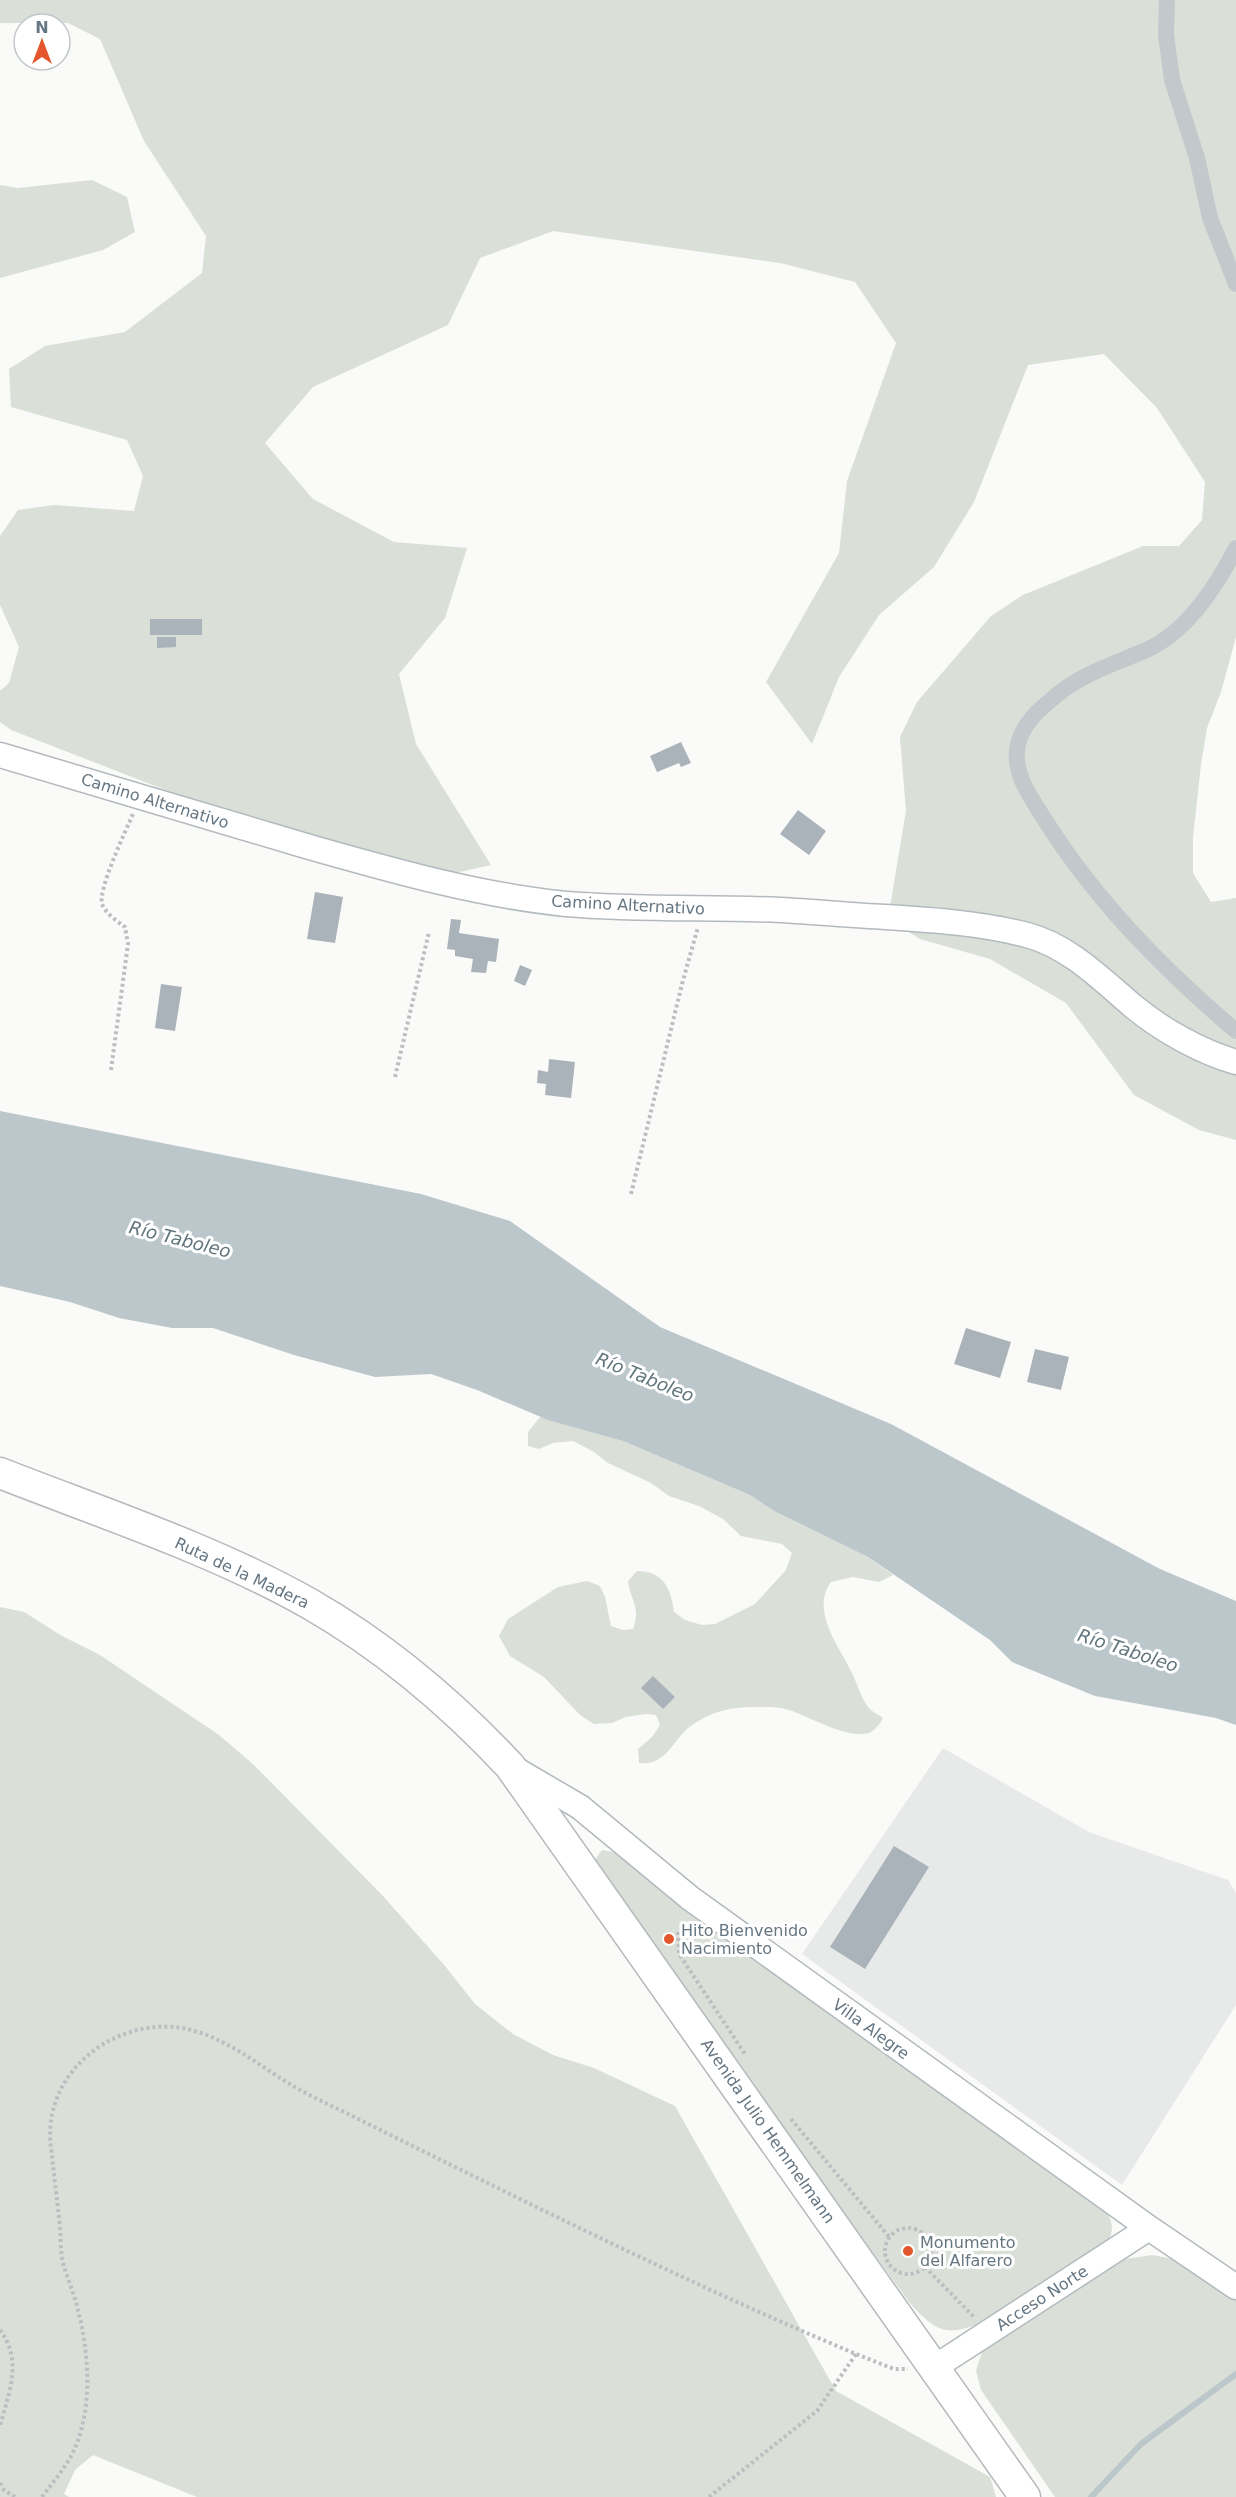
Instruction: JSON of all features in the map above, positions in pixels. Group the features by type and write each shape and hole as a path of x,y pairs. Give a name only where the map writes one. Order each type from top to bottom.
{"highway":[{"name":"Ruta de la Madera","path":"0,1473 224,1561 310,1604 351,1629 423,1682 483,1737 510,1766"},
{"name":"Avenida Julio Hemmelmann","path":"510,1766 1025,2497"}],"street":[{"path":"1167,0 1166,35 1172,80 1197,158 1210,218 1236,284"},
{"path":"1236,548 1206,596 1172,634 1144,651 1084,676 1033,715 1020,737 1017,761 1023,782 1040,813 1078,869 1157,958 1236,1030"},
{"name":"Camino Alternativo","path":"0,755 393,870 499,895 566,904 780,910 950,921 1030,936 1073,957 1136,1008 1170,1031 1215,1056 1236,1062"},
{"name":"Villa Alegre","path":"510,1766 579,1807 690,1898 1149,2228 1236,2287"},
{"name":"Acceso Norte","path":"935,2367 1149,2228"}],"path":[{"path":"111,1070 128,944 125,927 105,910 102,899 117,849 141,797"},
{"path":"631,1194 682,984 695,942 701,908"},
{"path":"395,1077 429,932"},
{"path":"678,1932 679,1954 751,2064"},
{"path":"42,2497 75,2447 84,2414 86,2387 83,2333 63,2265 50,2142 52,2114 58,2094 76,2066 103,2043 137,2030 177,2027 215,2038 296,2088 624,2250 894,2369 935,2367"},
{"path":"785,2112 890,2238"},
{"path":"908,2229 921,2233 927,2238 931,2251 930,2258 924,2267 915,2273 907,2274 893,2268 886,2254 890,2238 900,2230 908,2229"},
{"path":"924,2267 989,2332"},
{"path":"0,2330 10,2347 14,2370 0,2426"},
{"path":"709,2497 817,2411 856,2354"},
{"path":"0,2483 4,2490 15,2497"}],"shaded area":[{"path":"0,0 1236,0 1236,637 1221,692 1207,728 1193,837 1193,873 1211,902 1236,898 1236,1140 1199,1130 1134,1095 1066,1003 990,959 920,939 888,919 906,811 900,737 917,702 991,616 1023,595 1143,546 1179,546 1202,520 1205,482 1157,408 1104,354 1028,365 974,502 934,567 879,615 839,677 812,744 766,682 839,553 847,481 896,343 855,282 780,263 553,231 480,258 448,325 313,387 265,443 313,499 394,542 467,548 445,618 399,674 416,744 491,865 455,873 304,837 194,801 11,730 0,722 0,691 9,683 19,647 0,605 0,536 18,510 54,505 134,511 143,476 127,440 11,407 9,369 45,346 125,332 202,273 206,236 144,141 100,39 72,25 72,12 12,12 12,23 0,23"},
{"path":"92,180 127,197 135,232 103,250 0,278 0,185 18,188"},
{"path":"540,1417 623,1441 750,1495 774,1511 868,1557 893,1575 879,1582 853,1577 831,1582 825,1593 825,1616 834,1640 863,1699 869,1708 883,1718 876,1728 867,1733 857,1734 833,1728 798,1713 776,1707 736,1708 699,1720 685,1731 663,1756 649,1763 639,1763 638,1749 652,1737 660,1725 656,1715 645,1714 626,1717 612,1723 594,1724 580,1715 544,1677 510,1656 499,1636 508,1619 558,1587 587,1581 600,1586 605,1597 611,1626 623,1630 633,1629 636,1610 628,1581 637,1571 646,1572 664,1582 671,1595 674,1612 685,1620 702,1625 715,1624 755,1604 786,1570 792,1553 782,1544 741,1536 723,1519 699,1506 669,1496 651,1483 608,1463 594,1452 573,1441 553,1443 539,1449 528,1446 528,1432"},
{"path":"0,1607 24,1612 62,1636 100,1655 219,1735 254,1765 383,1896 445,1966 475,2004 513,2034 553,2055 594,2068 675,2106 836,2391 990,2477 996,2497 197,2497 93,2455 75,2470 64,2494 69,2497 0,2497"},
{"path":"943,1748 1089,1832 1228,1880 1236,1893 1236,2005 1122,2185 802,1954"},
{"path":"602,1850 613,1852 1091,2197 1107,2213 1112,2225 1106,2246 983,2322 959,2330 950,2330 942,2329 926,2320 909,2302 598,1873 594,1861"},
{"path":"1152,2255 1184,2261 1236,2292 1236,2497 1055,2497 981,2390 976,2371 983,2349 1119,2260"}],"water":[{"name":"Río Taboleo","path":"0,1111 421,1194 510,1221 660,1327 891,1424 1160,1569 1236,1601 1236,1725 1216,1718 1095,1696 1012,1662 990,1640 868,1557 774,1511 750,1495 623,1441 548,1420 477,1390 431,1374 375,1377 294,1355 213,1328 172,1328 119,1318 70,1302 0,1286"}],"building":[{"path":"150,619 202,619 202,635 150,635"},
{"path":"157,637 176,637 176,647 157,648"},
{"path":"681,742 691,763 681,767 679,763 657,772 650,756"},
{"path":"798,810 826,831 809,855 780,834"},
{"path":"315,892 343,897 335,943 307,939"},
{"path":"451,919 461,920 459,933 499,939 496,962 488,961 486,973 471,972 473,959 455,956 455,950 447,949"},
{"path":"520,965 532,970 525,986 514,981"},
{"path":"161,984 182,987 175,1031 155,1028"},
{"path":"549,1059 575,1062 571,1098 545,1095 546,1084 537,1083 538,1070 548,1072"},
{"path":"966,1328 1011,1342 1000,1378 954,1364"},
{"path":"1035,1349 1069,1357 1061,1390 1027,1382"},
{"path":"653,1676 675,1697 663,1709 641,1688"},
{"path":"894,1846 929,1867 865,1969 830,1947"}],"waterway":[{"path":"1091,2497 1141,2444 1236,2374"}],"place":[{"name":"Hito Bienvenido Nacimiento","path":"669,1939"},
{"name":"Monumento del Alfarero","path":"908,2251"}]}
